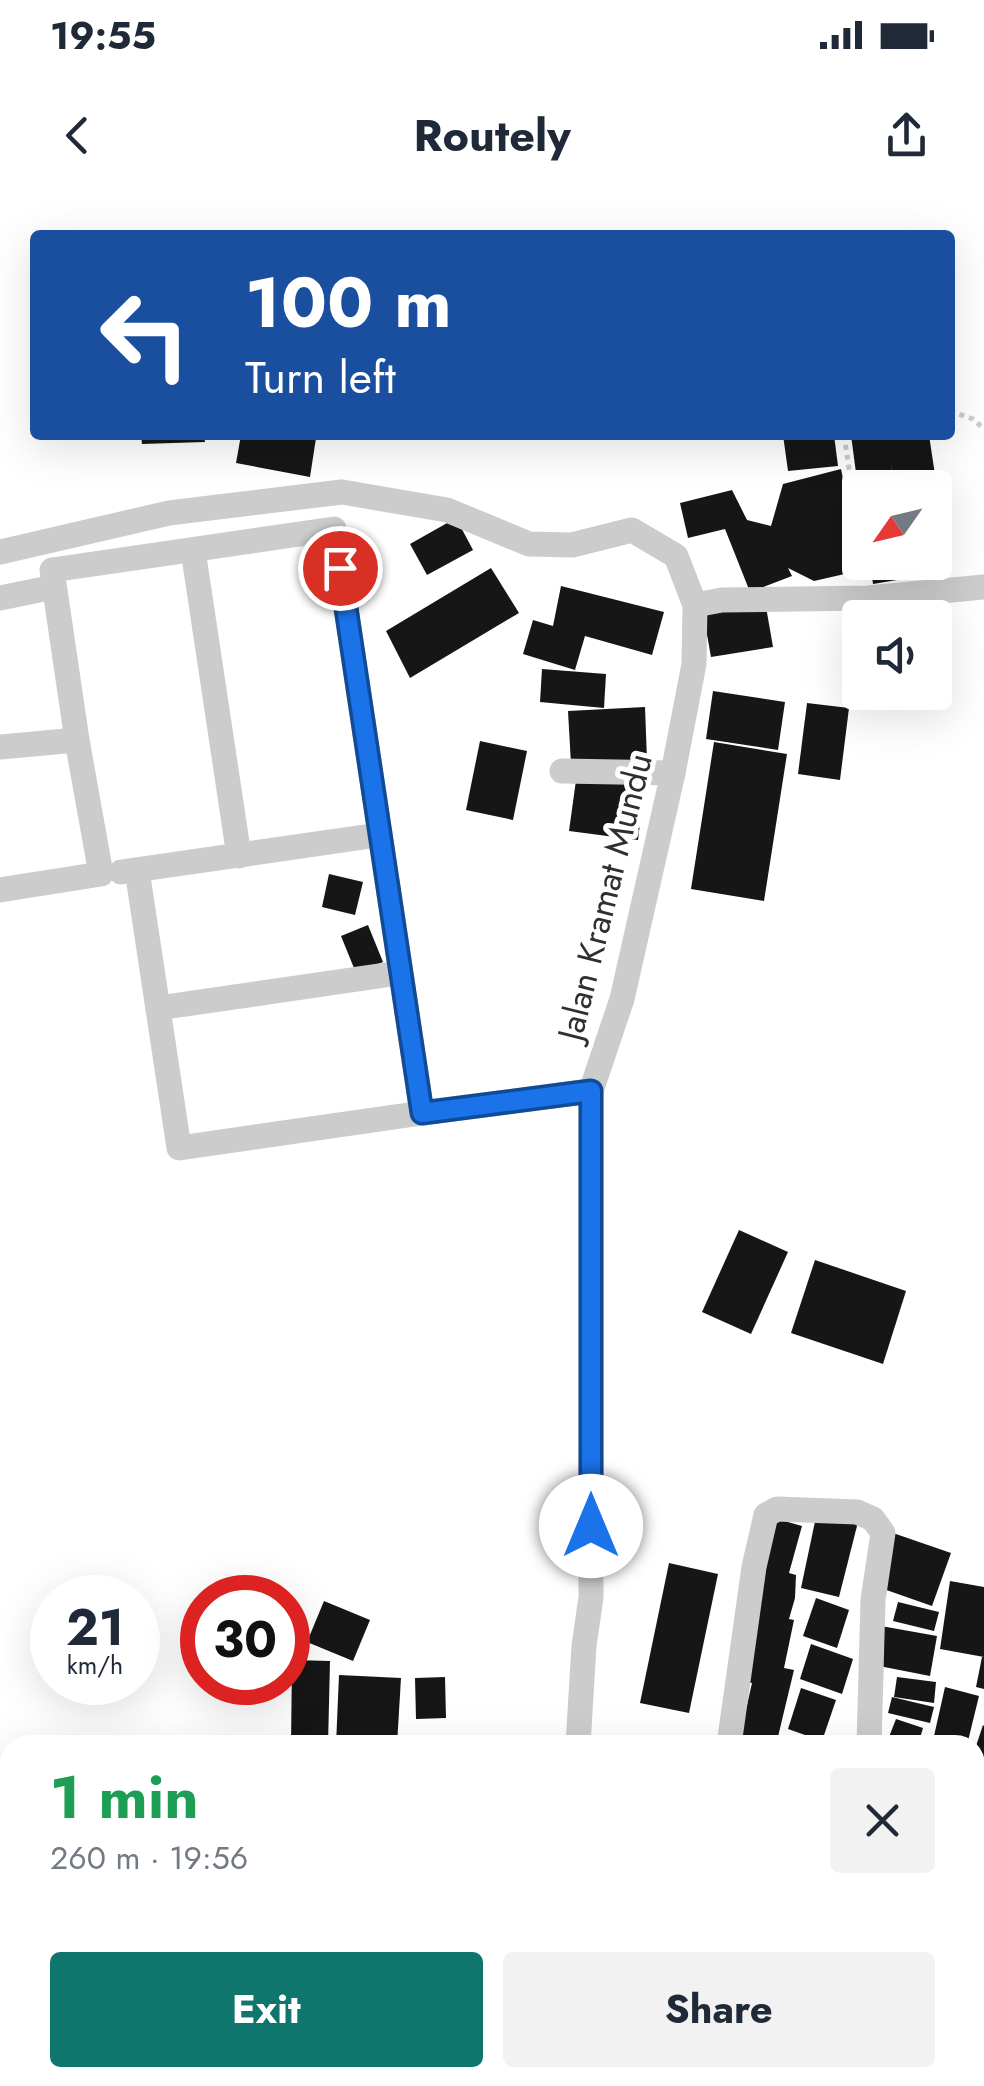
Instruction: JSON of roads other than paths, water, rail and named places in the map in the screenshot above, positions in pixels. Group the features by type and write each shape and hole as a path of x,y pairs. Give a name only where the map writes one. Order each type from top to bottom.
{"street":[{"path":"0,552 170,514 342,492 447,510 529,544 572,545 632,530 676,556 695,604 722,600 868,598 984,587"},
{"path":"100,874 52,570 334,529 422,1113"},
{"path":"193,550 239,856"},
{"path":"0,598 54,588"},
{"name":"Jalan Kramat Mundu","path":"579,1735 591,1597 591,1091 622,999 674,773 694,664 695,604"},
{"path":"0,748 77,740"},
{"path":"562,771 674,773"},
{"path":"0,890 378,835"},
{"path":"137,870 179,1148 591,1091"},
{"path":"158,1008 399,973"},
{"path":"730,1735 754,1567 766,1516 777,1509 856,1512 873,1519 883,1533 872,1600 868,1735"}]}
